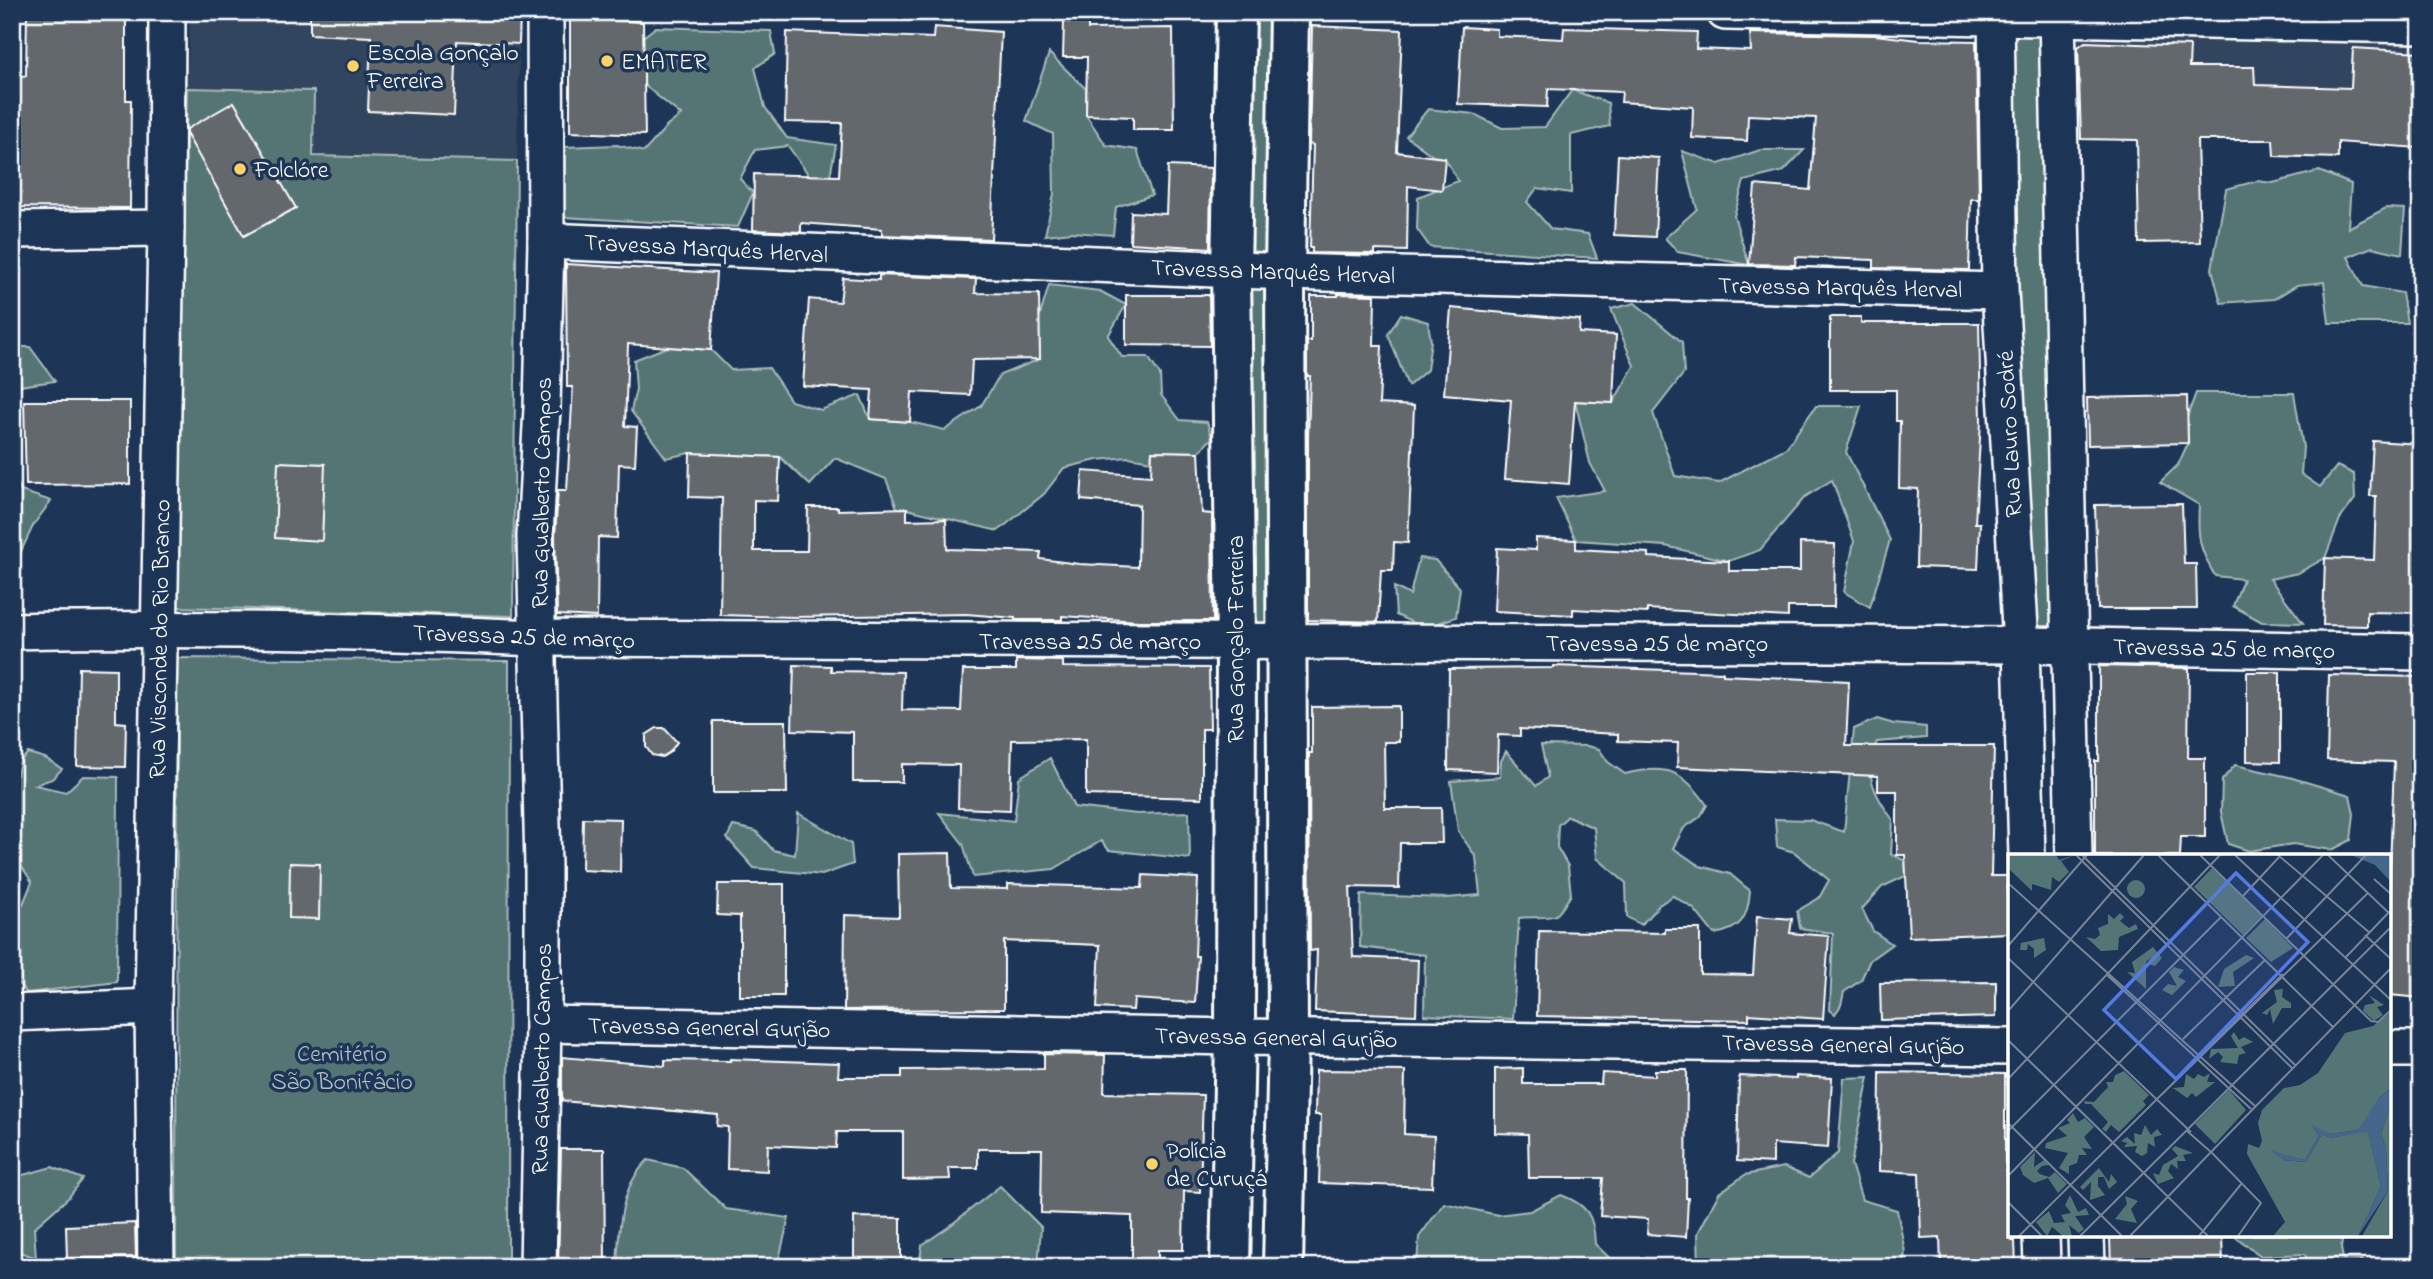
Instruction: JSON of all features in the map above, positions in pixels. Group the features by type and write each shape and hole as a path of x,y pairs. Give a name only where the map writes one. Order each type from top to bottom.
{"street":[{"name":"Rua Visconde do Rio Branco","path":"156,1267 153,1007 167,12"},
{"name":"Rua Gualberto Campos","path":"538,1267 543,1024 539,638 535,536 542,408 546,241 545,12"},
{"name":"Rua Gonçalo Ferreira","path":"1230,1267 1235,1037 1236,642 1231,271 1236,12"},
{"path":"1283,1267 1289,1037 1285,272 1289,12"},
{"path":"1725,12 2057,15 2421,25"},
{"name":"Rua Lauro Sodré","path":"1996,15 2000,291 2021,645 2027,854"},
{"path":"2057,15 2074,854"},
{"path":"12,230 166,228"},
{"name":"Travessa Marquês Herval","path":"546,241 1231,271 2000,291"},
{"name":"Travessa 25 de março","path":"12,631 159,628 539,638 2021,645 2421,652"},
{"path":"12,1013 153,1007"},
{"name":"Travessa General Gurjão","path":"543,1024 1235,1037 2008,1047"},
{"path":"2391,1049 2421,1049"},
{"path":"2040,1237 2042,1267"},
{"path":"2086,1237 2087,1267"}],"shaded area":[{"name":"Escola Gonçalo Ferreira","path":"190,12 520,12 517,161 312,156 314,91 187,88"},
{"path":"2032,12 2421,12 2421,147 2273,140 2034,139"}],"green space":[{"path":"1236,12 1289,12 1288,641 1236,642"},
{"path":"1996,12 2057,18 2070,646 2021,645"},
{"path":"656,27 771,31 775,54 755,68 765,107 787,138 836,145 828,186 811,178 788,146 755,150 740,179 753,193 738,227 563,217 565,147 617,145 644,152 666,127 681,115 644,85 643,37"},
{"path":"1049,53 1086,89 1086,115 1106,145 1137,150 1152,195 1116,207 1113,235 1072,232 1045,235 1054,194 1053,134 1026,121"},
{"path":"187,88 314,91 313,156 517,161 513,616 175,607"},
{"path":"1572,90 1608,103 1610,126 1571,135 1571,193 1537,188 1527,202 1551,229 1588,234 1597,258 1430,247 1417,229 1418,197 1458,181 1445,158 1433,156 1406,136 1428,109 1474,114 1502,128 1545,127"},
{"path":"1760,150 1804,150 1784,171 1744,181 1734,216 1749,265 1678,252 1665,238 1697,209 1682,151 1719,164"},
{"path":"2319,171 2351,184 2348,228 2386,208 2405,209 2402,254 2372,247 2348,257 2363,286 2402,293 2407,323 2329,323 2324,282 2297,285 2274,299 2221,303 2212,269 2226,189 2257,181 2273,183"},
{"path":"1049,285 1100,291 1126,305 1108,336 1122,357 1148,357 1160,375 1161,395 1180,420 1207,422 1212,438 1199,452 1152,451 1151,461 1129,457 1097,460 1064,468 1044,494 998,531 897,508 886,479 835,458 810,485 780,457 690,453 666,458 631,411 636,389 634,360 667,347 711,350 731,370 769,368 791,401 821,410 860,395 870,419 910,422 945,430 981,406 1000,375 1040,359 1039,319"},
{"path":"1635,303 1682,342 1684,373 1653,413 1675,476 1719,483 1786,448 1816,406 1861,406 1846,452 1890,540 1870,607 1844,592 1854,541 1832,480 1805,497 1760,550 1729,561 1665,546 1576,540 1556,498 1605,491 1590,463 1575,401 1613,403 1634,366 1611,309"},
{"path":"1401,314 1428,322 1431,341 1427,370 1408,386 1388,334"},
{"path":"12,347 30,347 55,381 12,387"},
{"path":"2196,393 2294,393 2303,447 2301,474 2320,487 2337,466 2354,474 2355,499 2340,519 2325,558 2298,573 2270,579 2303,623 2262,622 2233,606 2243,579 2215,576 2200,542 2199,505 2160,482 2178,465 2188,443 2187,417"},
{"path":"12,470 21,491 51,501 34,524 12,570"},
{"path":"1419,558 1435,560 1460,588 1456,617 1424,628 1396,615 1394,587 1410,595"},
{"name":"Cemitério São Bonifácio","path":"177,658 509,661 508,1267 176,1267"},
{"path":"1877,719 1894,724 1926,727 1926,738 1877,742 1870,763 1876,792 1893,820 1891,854 1916,866 1912,873 1882,887 1862,909 1873,931 1892,944 1870,960 1861,980 1844,992 1841,1005 1835,1014 1830,1010 1833,933 1800,928 1797,911 1819,898 1829,880 1794,852 1777,847 1775,819 1810,820 1844,832 1854,729"},
{"path":"1541,745 1587,746 1599,749 1608,762 1625,774 1663,770 1682,777 1707,805 1700,817 1684,828 1673,848 1700,866 1730,874 1750,891 1745,915 1737,926 1714,934 1694,909 1673,896 1659,905 1641,925 1627,917 1626,883 1597,858 1594,828 1568,816 1558,825 1557,847 1568,866 1571,895 1556,915 1519,918 1513,1019 1424,1015 1425,955 1360,947 1361,895 1447,898 1480,895 1476,857 1458,831 1451,781 1500,777 1501,761 1506,751 1536,786 1548,777"},
{"path":"28,753 45,758 62,769 52,779 35,785 66,792 83,776 118,777 117,982 27,993 12,977 12,890 23,904 32,882 12,852 12,774 17,775 20,761"},
{"path":"1050,758 1074,807 1137,814 1189,812 1190,859 1109,850 1101,841 1054,869 973,877 963,844 939,813 1014,821 1019,778"},
{"path":"2235,765 2350,795 2354,814 2351,840 2332,850 2293,844 2249,851 2228,844 2221,812 2222,780"},
{"path":"798,813 851,844 853,864 822,875 754,868 727,838 733,826 756,831 773,850 795,855"},
{"path":"1869,1077 1851,1164 1862,1200 1897,1210 1905,1252 1903,1267 1699,1267 1698,1233 1719,1193 1745,1175 1784,1167 1809,1178 1838,1153 1844,1078"},
{"path":"648,1160 683,1168 726,1209 789,1218 777,1267 617,1267 620,1224 626,1196 638,1171"},
{"path":"52,1167 83,1179 68,1198 34,1228 36,1258 12,1249 12,1178"},
{"path":"1000,1186 1041,1227 1038,1267 919,1267 922,1245"},
{"path":"1561,1195 1578,1203 1588,1213 1595,1244 1619,1267 1419,1267 1417,1263 1419,1237 1444,1203 1498,1215 1530,1211"},
{"path":"2236,1237 2343,1237 2343,1259 2361,1260 2373,1267 2309,1267 2305,1254 2261,1256"}],"building":[{"path":"27,12 126,12 126,100 131,100 130,208 12,207 12,75 26,76"},
{"path":"310,12 520,12 519,44 457,41 454,115 368,111 371,37 310,34"},
{"name":"EMATER","path":"570,17 643,22 645,135 570,132"},
{"path":"1064,21 1088,22 1088,29 1173,28 1174,130 1133,130 1133,117 1086,115 1087,57 1063,57"},
{"path":"1312,26 1402,30 1397,152 1445,158 1442,190 1408,186 1407,251 1375,250 1375,254 1312,253 1313,145 1309,144"},
{"path":"934,27 1001,32 991,239 882,235 882,229 801,223 801,232 753,230 754,174 839,176 842,123 785,122 787,32 933,38"},
{"path":"1462,27 1497,29 1497,36 1563,39 1564,28 1697,32 1696,49 1751,51 1750,33 1875,35 1919,40 1976,41 1979,199 1971,199 1969,270 1874,268 1874,260 1796,257 1795,265 1749,264 1755,185 1810,190 1816,118 1748,115 1747,141 1692,138 1693,107 1621,102 1622,92 1548,89 1547,107 1458,104"},
{"path":"2085,42 2190,46 2189,67 2254,67 2255,85 2351,88 2353,48 2421,52 2418,148 2338,142 2338,158 2274,156 2273,140 2197,140 2200,242 2139,243 2137,140 2081,139 2078,47"},
{"name":"Folclóre","path":"234,102 296,208 244,236 187,135 187,129"},
{"path":"1618,155 1659,158 1655,237 1614,235"},
{"path":"1168,166 1211,168 1210,248 1130,243 1131,212 1166,214"},
{"path":"566,264 716,273 711,350 628,344 625,426 637,427 635,465 619,464 617,538 598,537 597,617 557,615 555,536 558,490 567,490 573,387 567,387"},
{"path":"879,275 976,279 975,293 1039,294 1040,359 972,360 970,395 912,392 910,422 870,419 872,390 803,386 809,299 840,302 843,278 879,280"},
{"path":"1126,295 1209,295 1210,346 1126,345"},
{"path":"1375,295 1374,346 1382,346 1379,404 1414,406 1408,543 1394,542 1393,570 1381,570 1378,622 1308,620 1310,376 1307,376 1307,341 1311,341 1311,296"},
{"path":"1451,308 1580,320 1579,333 1616,335 1613,403 1575,401 1569,484 1505,479 1511,400 1444,394"},
{"path":"1830,317 1861,317 1861,323 1979,323 1981,421 1975,523 1980,523 1978,569 1916,567 1918,489 1899,488 1900,421 1896,421 1896,390 1830,390"},
{"path":"2187,396 2188,443 2088,445 2087,398"},
{"path":"24,401 130,401 130,484 26,485"},
{"path":"2373,441 2421,444 2421,613 2367,612 2367,626 2323,625 2325,558 2374,560 2376,496 2370,496"},
{"path":"1152,451 1199,452 1202,513 1212,514 1213,621 1139,621 1062,616 1062,620 1015,620 966,614 795,617 720,615 722,498 689,497 690,453 780,457 778,501 754,500 754,551 807,551 808,507 838,507 838,510 907,508 907,520 946,519 947,549 1041,552 1040,559 1138,567 1139,505 1081,500 1083,471 1151,476"},
{"path":"278,462 325,464 322,541 275,538"},
{"path":"2182,504 2184,564 2196,564 2197,609 2098,609 2095,505"},
{"path":"1536,538 1576,540 1576,549 1649,553 1649,557 1729,561 1729,571 1800,571 1800,543 1835,544 1834,607 1788,607 1788,617 1647,609 1647,613 1573,609 1573,615 1494,611 1497,548 1536,550"},
{"path":"1016,660 1063,661 1063,667 1209,668 1210,729 1202,729 1202,798 1086,795 1086,739 1012,740 1010,810 958,808 959,765 902,764 902,782 853,782 853,732 792,730 794,665 831,666 831,671 903,672 902,710 961,711 963,670 1016,670"},
{"path":"2099,666 2189,668 2188,758 2205,758 2205,837 2181,837 2180,854 2095,854 2095,761 2099,761"},
{"path":"79,668 116,669 116,722 126,723 125,767 77,766"},
{"path":"1554,668 1723,672 1723,675 1849,681 1846,746 1994,746 1991,876 2007,876 2008,933 1909,937 1905,855 1897,855 1897,791 1878,791 1878,776 1677,767 1678,743 1618,741 1618,734 1520,729 1520,736 1498,735 1497,772 1448,770 1449,669"},
{"path":"2247,672 2280,672 2280,762 2247,761"},
{"path":"2329,675 2421,677 2421,998 2391,995 2391,854 2394,762 2327,760"},
{"path":"1399,706 1399,742 1384,742 1385,808 1441,808 1442,843 1400,843 1399,888 1350,887 1353,957 1418,960 1416,1015 1315,1011 1317,950 1310,951 1309,753 1312,753 1312,707"},
{"path":"713,721 786,721 787,793 713,793"},
{"path":"657,728 664,728 677,742 670,752 662,757 652,755 646,747 646,735"},
{"path":"583,818 621,819 620,872 582,870"},
{"path":"950,853 951,888 1008,889 1008,884 1142,888 1143,875 1198,878 1195,1003 1134,999 1133,1010 1097,1008 1100,945 1004,941 1004,1009 844,1010 845,915 899,917 898,854"},
{"path":"290,863 320,864 319,919 289,918"},
{"path":"718,884 784,884 784,996 740,996 740,916 717,915"},
{"path":"1757,916 1792,919 1790,933 1829,936 1823,1019 1749,1014 1749,1020 1537,1016 1539,931 1665,933 1665,929 1700,929 1700,974 1753,975"},
{"path":"1996,982 1996,1017 1881,1020 1880,983"},
{"path":"1044,1054 1105,1055 1104,1093 1203,1095 1200,1192 1184,1191 1183,1250 1158,1250 1158,1267 1132,1267 1132,1216 1041,1213 1042,1149 978,1149 978,1168 949,1168 950,1179 903,1180 903,1132 837,1132 836,1148 768,1145 767,1171 727,1169 728,1127 717,1126 718,1115 562,1101 562,1057 665,1066 665,1060 730,1059 839,1063 838,1077 902,1077 902,1070 1044,1069"},
{"path":"1523,1068 1523,1084 1601,1084 1602,1073 1655,1076 1655,1070 1687,1070 1686,1237 1647,1234 1648,1219 1600,1216 1603,1178 1529,1178 1528,1134 1495,1133 1495,1069"},
{"path":"1316,1070 1405,1071 1404,1134 1434,1136 1432,1187 1319,1183 1321,1115 1315,1115"},
{"path":"1880,1072 2005,1074 2008,1237 2015,1241 2016,1267 1941,1267 1940,1237 1921,1238 1919,1173 1879,1171"},
{"path":"1739,1076 1832,1078 1828,1148 1773,1144 1773,1163 1737,1161"},
{"path":"561,1149 604,1149 605,1267 558,1267"},
{"path":"854,1217 901,1218 901,1267 854,1267"},
{"path":"135,1223 136,1257 67,1259 66,1226"},
{"path":"2222,1237 2223,1267 2111,1267 2110,1238"}],"place":[{"name":"EMATER","path":"607,61"},
{"name":"Escola Gonçalo Ferreira","path":"353,66"},
{"name":"Folclóre","path":"240,169"},
{"name":"Polícia de Curuçá","path":"1152,1164"}]}
